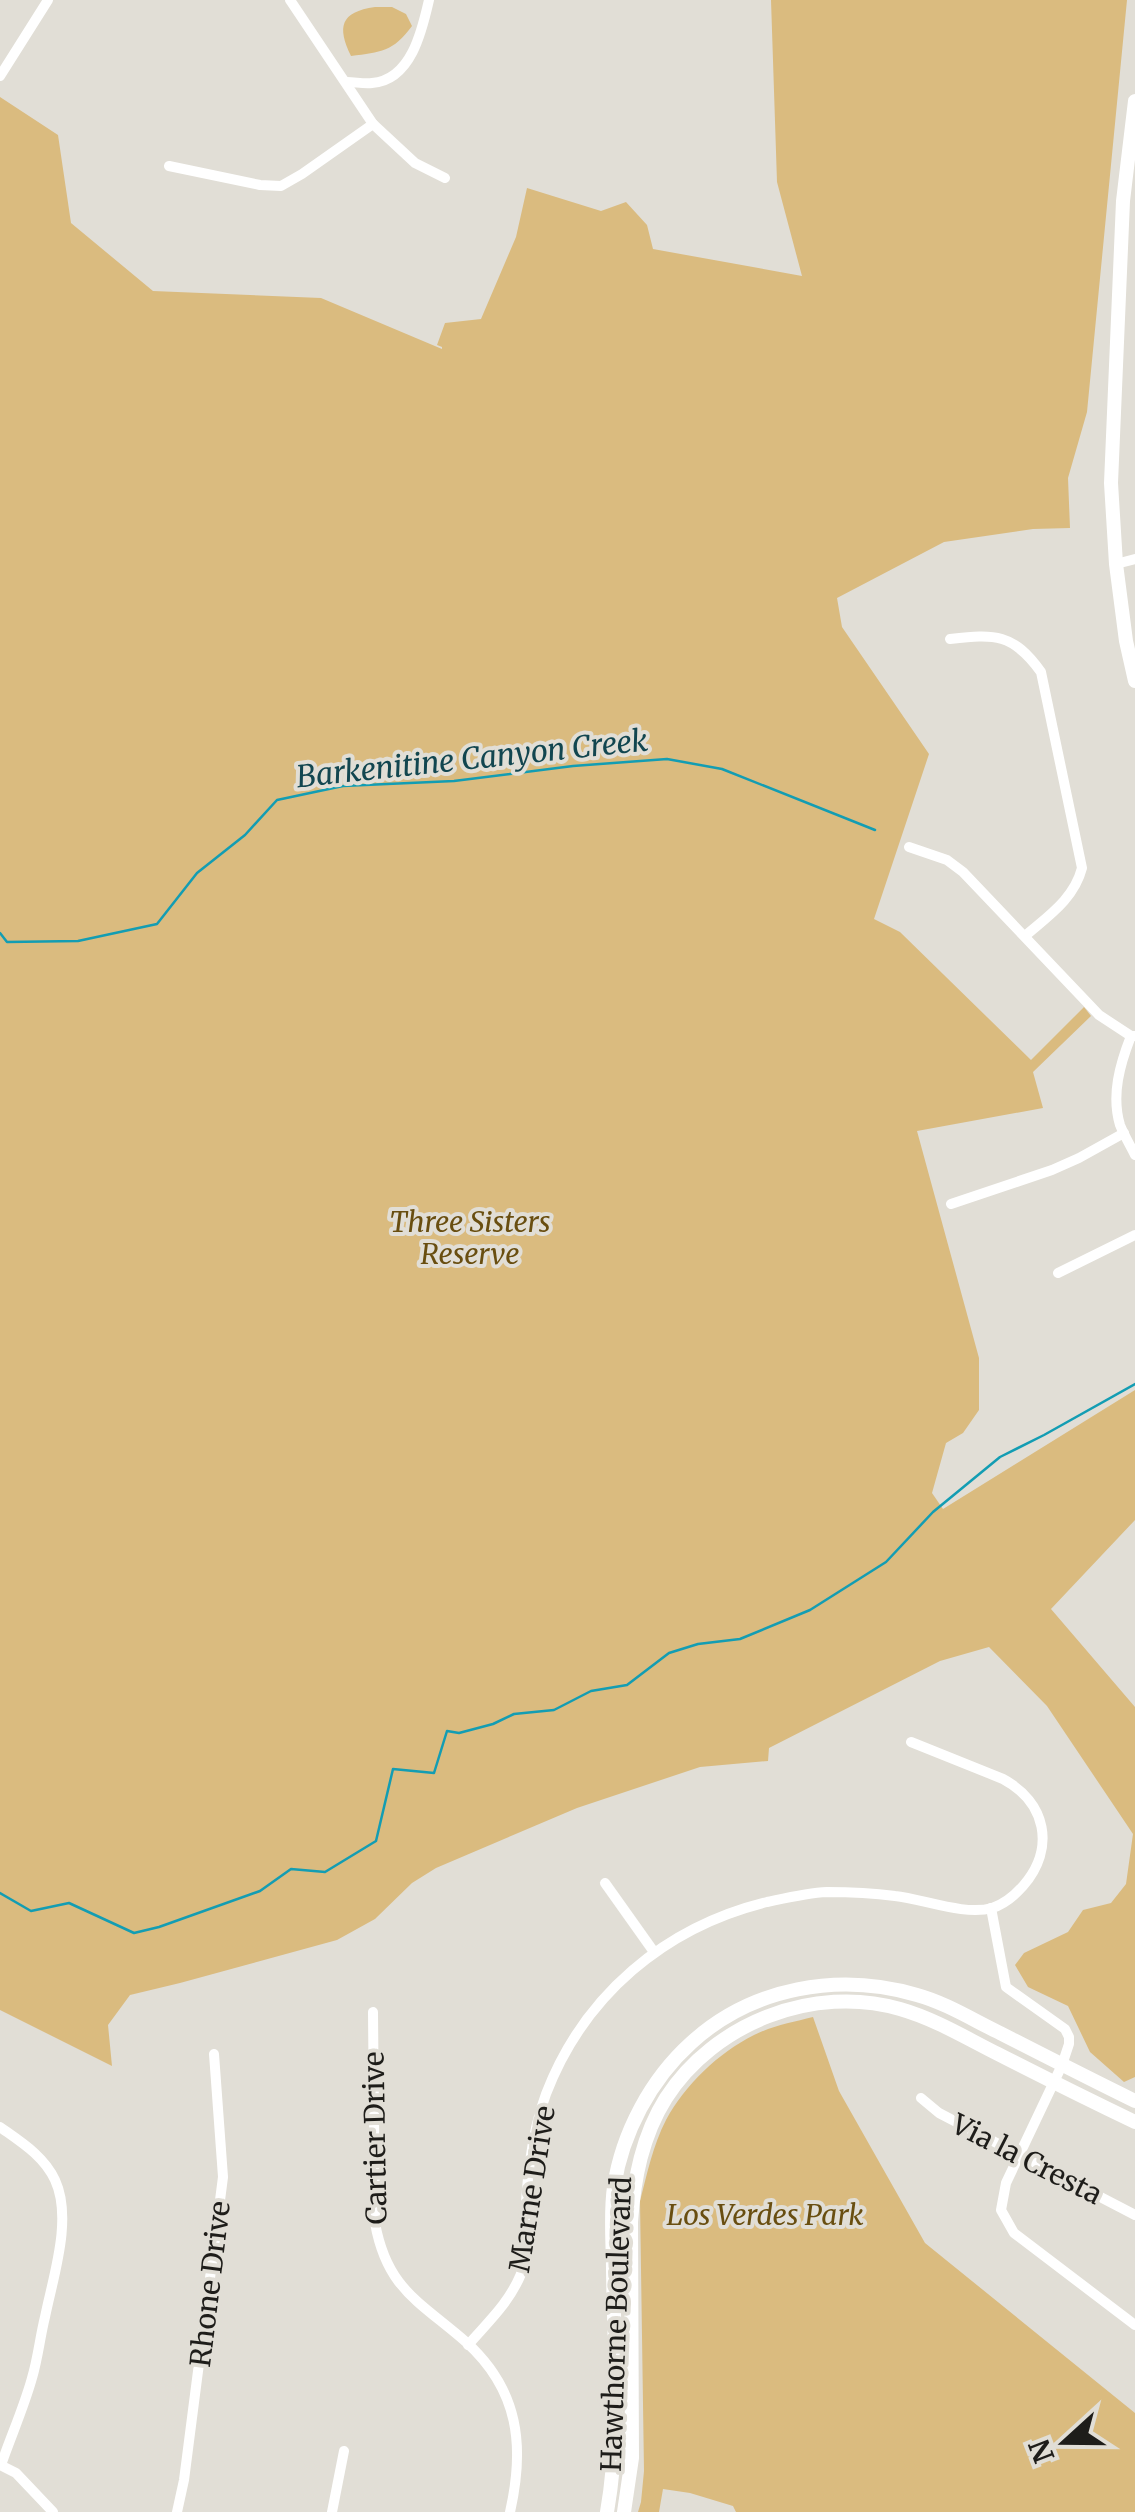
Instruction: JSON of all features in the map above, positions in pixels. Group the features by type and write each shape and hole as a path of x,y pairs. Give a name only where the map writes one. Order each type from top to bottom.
{"main road":[{"path":"1135,101 1124,201 1112,468 1116,564 1135,681"},
{"name":"Hawthorne Boulevard","path":"606,2512 614,2440 614,2187 633,2124 653,2086 676,2056 708,2027 742,2007 784,1992 828,1984 872,1985 920,1996 1135,2101"},
{"name":"Hawthorne Boulevard","path":"624,2512 632,2458 631,2222 636,2172 664,2101 706,2051 758,2020 786,2010 817,2003 862,2002 900,2009 942,2026 1135,2122"},
{"path":"648,2138 640,2126 662,2084 663,2074"}],"street":[{"path":"0,76 48,0"},
{"path":"290,0 373,124 415,163 445,178"},
{"path":"347,82 374,83 397,73 412,52 429,0"},
{"path":"169,166 281,186 373,124"},
{"path":"1116,564 1135,559"},
{"path":"950,639 988,635 1008,640 1030,656 1041,672 1082,868 1066,900 1025,936"},
{"path":"909,847 948,860 963,872 1099,1015 1133,1036 1122,1058 1116,1090 1120,1124 1135,1154"},
{"path":"951,1204 1052,1170 1124,1132"},
{"path":"1058,1274 1135,1235"},
{"path":"911,1742 1015,1785 1038,1812 1043,1845 1040,1862 1017,1892 991,1908 1006,1987 1065,2029 1069,2044 1006,2183 1002,2210 1014,2234 1135,2324"},
{"path":"605,1883 654,1952"},
{"name":"Marne Drive","path":"468,2345 506,2302 521,2274 531,2158 546,2093 581,2028 625,1976 654,1952 719,1916 821,1892 896,1896 970,1910 991,1908"},
{"name":"Cartier Drive","path":"373,2012 374,2223 378,2241 400,2286 486,2363 510,2406 518,2454 510,2512"},
{"name":"Rhone Drive","path":"177,2512 224,2178 214,2054"},
{"name":"Via la Cresta","path":"922,2098 940,2113 1135,2215"},
{"path":"0,2128 46,2164 61,2199 59,2248 32,2378 0,2465 16,2473 53,2512"},
{"path":"332,2512 344,2451"}],"green space":[{"name":"Three Sisters Reserve","path":"771,0 1127,0 1087,412 1068,478 1070,528 1033,529 944,542 837,598 842,627 929,754 874,919 900,932 1031,1060 1084,1007 1091,1016 1033,1072 1043,1108 917,1131 979,1358 979,1410 963,1433 946,1443 932,1493 943,1509 1135,1390 1135,1520 1051,1609 1135,1707 1135,2077 1124,2082 1090,2052 1068,2006 1028,1987 1015,1965 1024,1953 1068,1932 1083,1910 1111,1903 1126,1884 1133,1834 1047,1706 989,1647 940,1661 769,1748 768,1761 700,1767 577,1808 436,1868 412,1883 375,1919 337,1940 130,1995 108,2025 112,2066 0,2010 0,97 58,135 71,223 153,291 321,298 442,349 437,345 445,323 481,319 516,237 527,188 601,211 626,202 647,225 653,249 802,276 777,182"},
{"path":"392,7 406,14 412,26 386,49 351,56 344,37 345,22 363,9"},
{"name":"Los Verdes Park","path":"813,2017 839,2091 925,2243 1135,2413 1135,2512 736,2512 733,2506 663,2489 659,2512 638,2512 644,2471 640,2201 657,2139 683,2094 715,2061 761,2032"}],"waterway":[{"name":"Barkenitine Canyon Creek","path":"0,933 7,942 78,941 157,924 197,873 245,835 277,800 343,786 454,781 667,759 722,769 875,830"},
{"path":"0,1893 31,1911 69,1903 134,1933 260,1891 291,1869 325,1872 376,1841 393,1769 434,1773 447,1731 459,1733 514,1714 554,1710 591,1691 627,1685 669,1653 698,1644 740,1639 810,1610 886,1562 933,1512 1000,1457 1135,1384"}]}
